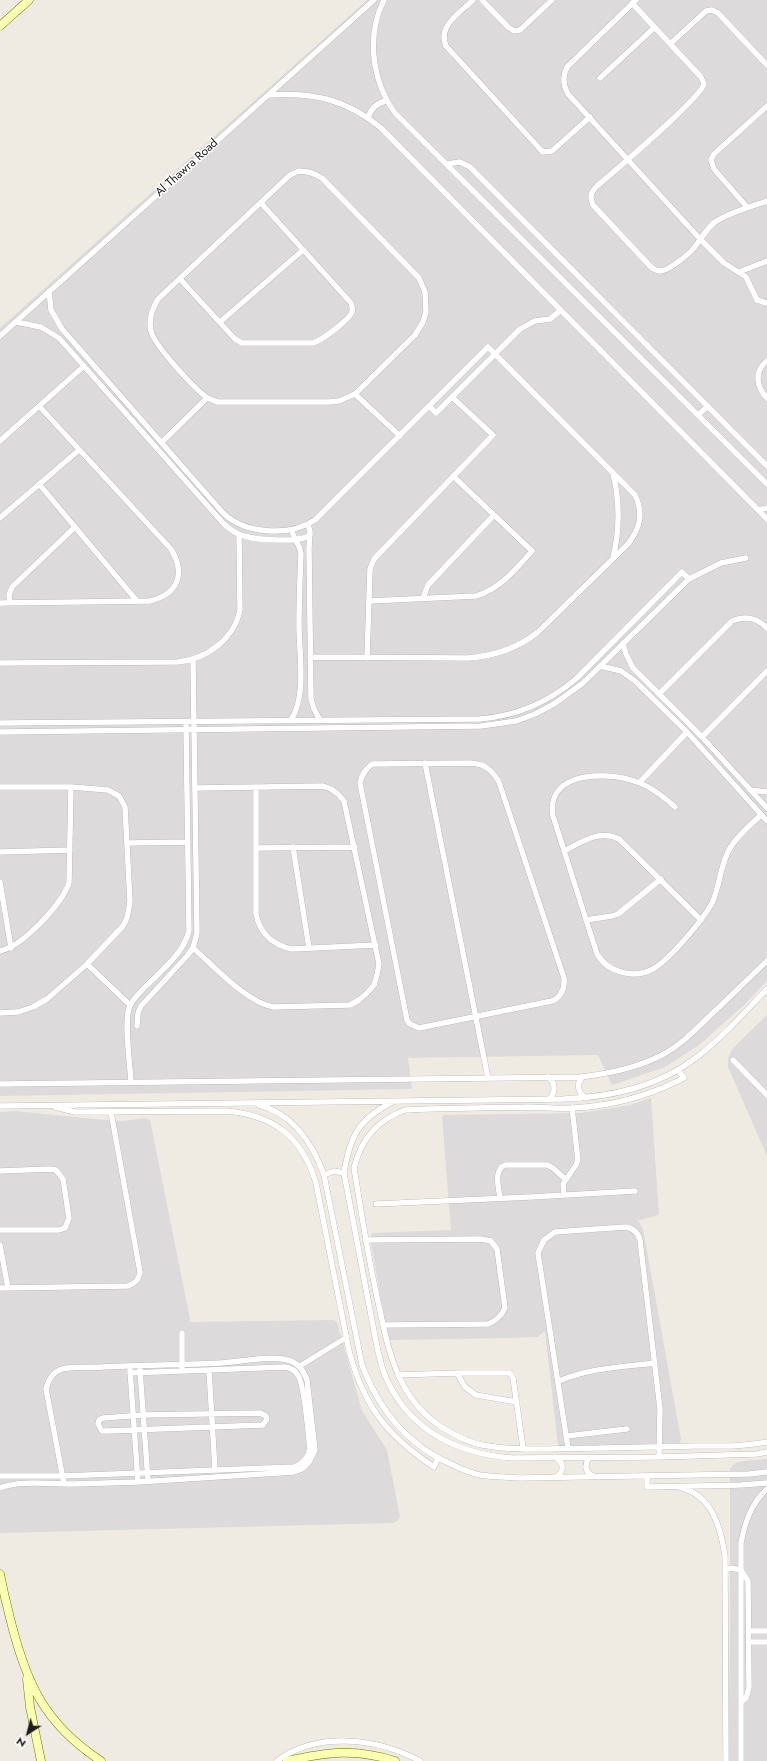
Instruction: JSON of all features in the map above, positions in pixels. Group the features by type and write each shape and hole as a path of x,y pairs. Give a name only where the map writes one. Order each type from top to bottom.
{"main road":[{"path":"0,26 29,0"},
{"path":"0,1574 20,1656 27,1675 42,1703 55,1722 81,1747 101,1761"},
{"path":"27,1675 30,1707 41,1761"},
{"path":"287,1761 325,1753 345,1753 362,1754 395,1761"}],"street":[{"name":"Al Thawra Road","path":"0,336 374,0"},
{"path":"384,0 376,28 374,66 386,101 395,113 767,484"},
{"path":"473,0 448,24 444,30 444,40 446,46 540,149 543,152 552,151 590,117"},
{"path":"482,0 508,27 514,31 520,30 552,0"},
{"path":"767,201 748,207 717,221 708,229 700,239 690,252 667,269 661,271 655,270 598,210 590,199 591,193 594,188 628,159 703,88 703,80 634,2 566,67 563,80 564,87 590,117 628,159 700,239 724,262 746,277 757,300 764,304 767,303"},
{"path":"670,44 706,11 712,10 718,13 767,65"},
{"path":"600,78 655,27"},
{"path":"268,95 288,94 329,99 355,109 380,128 767,519"},
{"path":"368,118 376,105 386,101"},
{"path":"748,207 714,169 711,160 714,154 767,106"},
{"path":"446,164 460,162 470,167 767,466"},
{"path":"299,171 315,173 322,178 419,278 425,292 426,299 426,312 423,322 415,334 355,394 339,401 329,402 217,402 207,398 197,389 155,341 151,332 150,323 153,308 158,299 261,203 290,175 299,171"},
{"path":"180,279 235,338 242,343 308,344 318,342 349,316 352,309 351,302 261,203"},
{"path":"220,322 303,250"},
{"path":"739,272 767,261"},
{"path":"49,291 53,315 65,332 227,516 241,525 251,528 292,530 308,524 326,510 488,347 635,495 641,515 635,534 613,558 538,632 524,642 507,651 483,657 468,658 310,657"},
{"path":"429,406 436,413 525,326 539,320 550,319 561,310"},
{"path":"16,322 41,327 59,338 223,523 239,534 252,538 296,540 304,539 310,535"},
{"path":"59,338 65,332"},
{"path":"767,361 760,368 758,382 761,392 767,398"},
{"path":"0,441 84,366"},
{"path":"113,398 119,393"},
{"path":"355,394 400,436"},
{"path":"367,658 370,569 374,559 493,435 452,397"},
{"path":"162,442 207,398"},
{"path":"0,603 150,601 161,598 171,592 177,582 179,571 177,559 171,549 39,406"},
{"path":"698,415 708,406"},
{"path":"135,424 141,419"},
{"path":"0,518 79,450"},
{"path":"613,473 618,495 619,517 613,558"},
{"path":"369,601 476,596 494,589 532,552 453,476"},
{"path":"39,484 137,601"},
{"path":"194,490 200,486"},
{"path":"758,510 767,508"},
{"path":"423,598 428,585 494,515"},
{"path":"308,524 310,535 311,699 320,720"},
{"path":"10,603 9,595 12,587 75,527"},
{"path":"291,720 297,710 300,696 299,624 301,554 292,530"},
{"path":"0,663 178,662 193,659 210,650 232,631 237,622 240,610 239,534"},
{"path":"0,732 497,724 526,718 554,704 573,692 689,579 721,564 746,558"},
{"path":"0,723 480,719 504,716 528,709 560,692 577,678 682,572 689,579"},
{"path":"659,694 732,621 750,618 756,620 767,628"},
{"path":"623,643 630,664 702,737 767,808"},
{"path":"137,1026 138,1013 141,1006 182,963 193,948 197,932 193,659"},
{"path":"600,666 614,668 628,675 687,732 767,821"},
{"path":"702,737 767,671"},
{"path":"130,1082 128,1022 130,1005 178,954 185,943 189,931 186,721"},
{"path":"640,782 687,732"},
{"path":"425,763 488,1078"},
{"path":"372,764 480,764 495,774 499,782 564,978 563,991 557,999 552,1001 476,1017 419,1028 410,1024 407,1020 360,783 362,775 372,764"},
{"path":"675,807 655,790 640,782 619,776 600,775 578,779 563,786 554,798 552,812 597,954 602,962 614,970 633,974 649,971 658,965 701,920 715,896 723,865 730,848 740,834 761,815"},
{"path":"193,948 248,996 260,1003 273,1007 350,1005 359,1000 370,989 377,975 379,964 355,846 344,801 338,794 323,786 196,788"},
{"path":"0,787 71,787 108,790 119,796 125,808 130,902 127,918 118,932 86,964 47,999 33,1007 18,1012 0,1013"},
{"path":"0,951 10,948 20,941 62,899 69,883 71,787"},
{"path":"256,787 256,914 262,930 269,939 280,946 292,949 376,945"},
{"path":"750,790 767,792"},
{"path":"564,851 594,837 605,835 615,836 627,844 701,920"},
{"path":"127,843 188,842"},
{"path":"256,848 355,846"},
{"path":"293,847 309,948"},
{"path":"0,852 70,850"},
{"path":"586,920 618,914 661,879"},
{"path":"0,882 10,948"},
{"path":"189,931 197,932"},
{"path":"0,1084 582,1077 620,1070 642,1063 662,1054 692,1034 767,960"},
{"path":"86,964 130,1005"},
{"path":"0,1106 586,1098 629,1091 652,1083 678,1070 707,1049 767,989"},
{"path":"734,1060 767,1095"},
{"path":"678,1070 684,1078 649,1094 604,1106 572,1108 406,1110 392,1115 381,1122 371,1131 363,1142 357,1155 354,1168 365,1240 383,1325 394,1366 405,1389 419,1409 439,1426 461,1438 481,1445 523,1448 568,1448 736,1446 767,1442"},
{"path":"548,1077 555,1087 554,1092 549,1099"},
{"path":"582,1077 578,1084 578,1089 582,1096 586,1098"},
{"path":"476,1100 476,1108"},
{"path":"394,1101 374,1111 358,1128 348,1150 344,1173 360,1251 366,1292 384,1373 388,1383 408,1411 421,1425 449,1444 489,1456 512,1458 659,1457 758,1454 767,1452"},
{"path":"251,1103 268,1107 284,1116 309,1142 318,1158 324,1175 362,1365 376,1397 385,1412 405,1434 423,1449 464,1470 479,1474 514,1478 749,1474 767,1472"},
{"path":"174,1104 175,1111"},
{"path":"49,1105 76,1112 226,1110 244,1112 266,1120 277,1126 291,1137 311,1166 347,1337 356,1374 365,1397 378,1418 412,1453 434,1467 438,1458"},
{"path":"564,1195 562,1186 565,1179 576,1165 579,1156 572,1108"},
{"path":"0,1288 128,1286 133,1284 139,1277 140,1272 111,1112"},
{"path":"500,1199 497,1173 500,1168 505,1165 547,1165 553,1168 565,1179"},
{"path":"0,1171 56,1170 63,1179 70,1218 65,1228 59,1230 0,1230"},
{"path":"324,1175 334,1171 344,1173"},
{"path":"376,1204 500,1199 635,1190"},
{"path":"568,1448 568,1436 538,1253 544,1240 555,1232 629,1227 637,1232 640,1240 660,1409 658,1447 659,1457"},
{"path":"365,1240 481,1239 491,1241 498,1249 505,1308 501,1316 495,1321 488,1324 383,1325"},
{"path":"0,1245 8,1288"},
{"path":"360,1251 367,1250"},
{"path":"332,1263 341,1262"},
{"path":"182,1334 182,1368"},
{"path":"300,1366 347,1337"},
{"path":"274,1358 275,1367"},
{"path":"0,1476 62,1476 137,1474 215,1470 263,1474 294,1469 304,1464 312,1457 304,1372 300,1366 286,1359 274,1358 209,1370 140,1365 63,1369 57,1372 50,1379 46,1389 62,1476 64,1484"},
{"path":"285,1367 286,1359"},
{"path":"559,1381 575,1375 593,1371 655,1363"},
{"path":"130,1373 244,1364 285,1367 294,1371 305,1389"},
{"path":"140,1365 148,1481"},
{"path":"129,1366 138,1482"},
{"path":"209,1370 215,1470"},
{"path":"298,1376 304,1372"},
{"path":"457,1373 465,1387 476,1395 517,1402"},
{"path":"398,1375 510,1373 513,1376 523,1448"},
{"path":"260,1413 264,1414 267,1419 263,1425 106,1431 102,1430 98,1424 99,1420 103,1418 143,1415 212,1414 260,1413"},
{"path":"568,1436 627,1429"},
{"path":"555,1457 561,1461 562,1465 561,1472 556,1477"},
{"path":"589,1458 586,1468 587,1471 593,1476"},
{"path":"0,1488 11,1484 138,1482 191,1478 262,1467 294,1469"},
{"path":"262,1467 263,1474"},
{"path":"191,1471 191,1478"},
{"path":"647,1476 647,1487 741,1486 767,1483"},
{"path":"679,1487 690,1490 700,1496 708,1504 719,1528 722,1541 726,1570 726,1761"},
{"path":"741,1761 741,1543 744,1526 756,1501 767,1489"},
{"path":"726,1570 731,1568 741,1570 748,1581 749,1688 746,1698 741,1702"},
{"path":"749,1631 767,1631"},
{"path":"749,1642 767,1642"},
{"path":"277,1761 287,1754 303,1747 320,1742 338,1741 377,1745 396,1750 420,1761"}],"shaded area":[{"path":"367,0 767,0 767,981 744,1005 699,1045 665,1067 612,1085 598,1055 408,1058 412,1089 0,1096 0,328"},
{"path":"767,1015 767,1156 728,1067 728,1058 733,1048"},
{"path":"651,1098 659,1215 636,1221 639,1222 643,1229 681,1439 680,1443 561,1447 558,1445 545,1331 538,1337 390,1340 388,1338 370,1238 372,1233 451,1230 442,1117 444,1115 581,1113 630,1105"},
{"path":"14,1111 122,1121 145,1118 150,1120 190,1319 189,1322 333,1320 337,1322 362,1411 387,1450 400,1517 397,1521 393,1523 0,1533 0,1112"},
{"path":"767,1459 767,1761 728,1761 730,1469 735,1463"}]}
